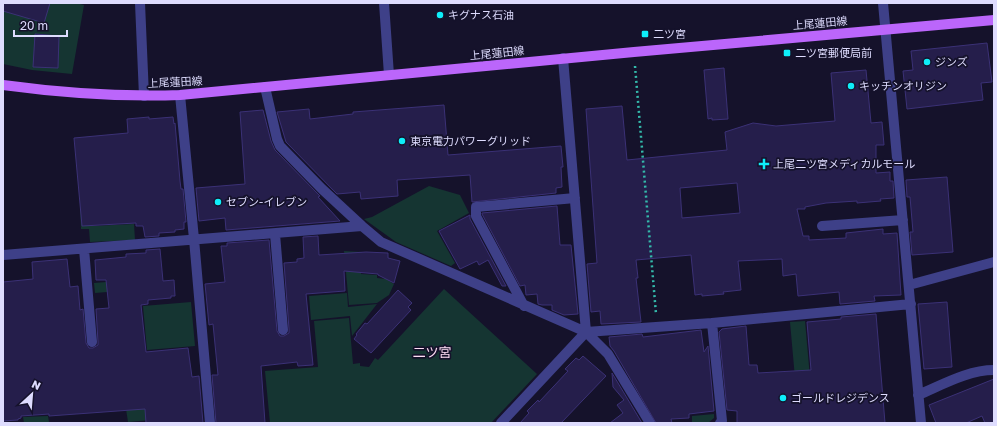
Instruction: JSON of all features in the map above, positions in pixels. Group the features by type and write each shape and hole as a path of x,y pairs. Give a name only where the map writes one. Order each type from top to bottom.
{"main road":[{"name":"上尾蓮田線","path":"3,85 89,94 144,96 180,95 563,58 994,20"}],"street":[{"path":"140,3 144,96"},
{"path":"384,3 389,75"},
{"path":"883,3 921,423"},
{"path":"563,58 586,332"},
{"path":"264,87 280,146 322,189 362,226 381,242 586,332 608,354 650,423"},
{"path":"180,95 210,423"},
{"path":"524,306 476,216 476,207 575,198"},
{"path":"822,226 903,220"},
{"path":"3,256 362,226"},
{"path":"276,234 283,330"},
{"path":"84,249 92,342"},
{"path":"909,286 994,262"},
{"path":"501,423 586,332 712,323 911,304"},
{"path":"712,323 722,421 720,423"},
{"path":"918,394 964,376 985,370 994,370"}],"path":[{"path":"634,52 657,327"}],"green space":[{"path":"3,3 76,3 84,5 72,74 32,70 3,64"},
{"path":"429,186 460,195 469,213 437,231 455,263 451,266 396,242 364,219 372,217"},
{"path":"80,207 91,207 93,226 134,224 135,240 90,242 89,229 81,229"},
{"path":"344,251 362,252 361,274 377,275 377,278 386,279 394,284 389,295 377,303 349,305"},
{"path":"131,280 131,290 95,293 94,283"},
{"path":"444,289 537,374 491,423 270,423 265,371 318,367 314,321 349,318 353,364 360,363 360,366 369,367 375,358 378,360"},
{"path":"347,293 348,307 377,304 352,336 350,316 311,320 309,296"},
{"path":"191,302 195,346 147,350 143,306"},
{"path":"805,321 814,423 799,423 790,322"},
{"path":"150,407 151,420 128,422 126,409"},
{"path":"714,414 714,418 708,423 692,423 692,416"},
{"path":"48,416 49,422 24,423 23,417"}],"building":[{"path":"3,3 50,3 44,23 3,11"},
{"path":"35,34 59,36 58,68 33,67"},
{"path":"987,43 992,82 981,83 983,100 907,109 903,71 913,70 911,51"},
{"path":"724,68 728,119 708,119 704,70"},
{"path":"866,70 871,123 882,122 884,145 876,145 876,173 890,172 890,181 893,181 894,198 880,199 881,201 857,203 857,201 826,203 805,207 805,209 797,209 803,236 809,236 809,240 846,238 846,233 883,229 883,234 897,233 901,295 874,296 875,301 840,304 839,292 798,296 796,274 783,276 782,259 738,261 741,290 723,292 724,294 702,296 702,294 695,295 691,255 636,260 638,278 636,278 641,322 601,324 600,311 591,312 587,264 597,263 586,109 622,106 627,160 727,150 725,132 753,123 776,126 835,121 831,73","holes":["737,183 740,213 682,218 680,188"]},
{"path":"444,105 448,155 561,146 563,167 561,167 562,187 556,188 556,193 472,202 470,175 397,180 398,196 361,199 360,192 337,194 286,142 277,112 309,109 310,119 353,114 353,112"},
{"path":"263,110 271,141 275,150 320,196 318,197 340,221 226,230 225,218 199,221 196,188 245,184 240,112"},
{"path":"149,117 149,119 173,117 174,124 175,123 180,181 181,189 183,189 186,222 184,222 184,229 175,230 175,232 159,233 159,236 145,237 143,226 136,226 136,223 82,226 74,138 128,133 127,119"},
{"path":"947,177 953,252 912,255 910,232 913,232 910,197 907,197 906,180"},
{"path":"557,206 560,245 571,245 578,314 564,315 552,310 552,305 538,304 537,294 526,295 525,285 520,286 482,214"},
{"path":"470,215 470,219 506,286 502,286 488,260 479,265 477,261 460,269 439,231"},
{"path":"318,236 319,255 366,252 388,253 388,258 400,261 394,283 378,274 344,271 345,291 306,294 313,365 298,366 297,362 261,366 265,423 216,423 212,375 218,375 213,324 209,325 205,284 225,282 221,246 227,246 227,243 269,240 277,331 280,336 284,336 289,333 289,329 284,263 297,262 297,259 304,258 303,237"},
{"path":"160,249 163,281 174,280 175,296 171,296 171,298 148,300 148,304 141,305 146,352 188,348 192,377 199,376 203,423 146,423 145,409 49,416 49,414 21,416 18,420 3,421 3,282 33,279 32,262 67,259 70,287 78,286 80,310 83,309 86,343 89,348 93,348 98,345 96,309 109,308 106,280 96,280 95,260 126,257 126,254 146,253 146,250"},
{"path":"398,290 412,303 408,307 411,310 371,353 354,339 357,335 356,334"},
{"path":"947,302 952,367 924,369 918,304"},
{"path":"876,314 885,423 737,423 737,411 727,410 719,332 722,329 746,326 749,365 757,365 758,373 811,370 807,322"},
{"path":"701,330 704,352 708,346 714,411 689,414 689,418 671,419 672,423 656,423 610,346 609,337 642,334 643,337"},
{"path":"583,356 606,376 561,423 520,423 529,413 527,411 538,400 539,402 568,371 565,369 576,358 579,360"},
{"path":"612,373 642,423 610,423 623,413 617,405 624,400 613,387"},
{"path":"994,379 994,423 985,423 982,416 966,423 936,423 929,405"}],"place":[{"name":"キグナス石油","path":"440,15"},
{"name":"二ツ宮","path":"645,34"},
{"name":"二ツ宮郵便局前","path":"787,53"},
{"name":"ジンズ","path":"927,62"},
{"name":"キッチンオリジン","path":"851,86"},
{"name":"東京電力パワーグリッド","path":"402,141"},
{"name":"上尾二ツ宮メディカルモール","path":"764,164"},
{"name":"セブン-イレブン","path":"218,202"},
{"name":"ゴールドレジデンス","path":"783,398"}],"district":[{"name":"二ツ宮","path":"432,352"}]}
